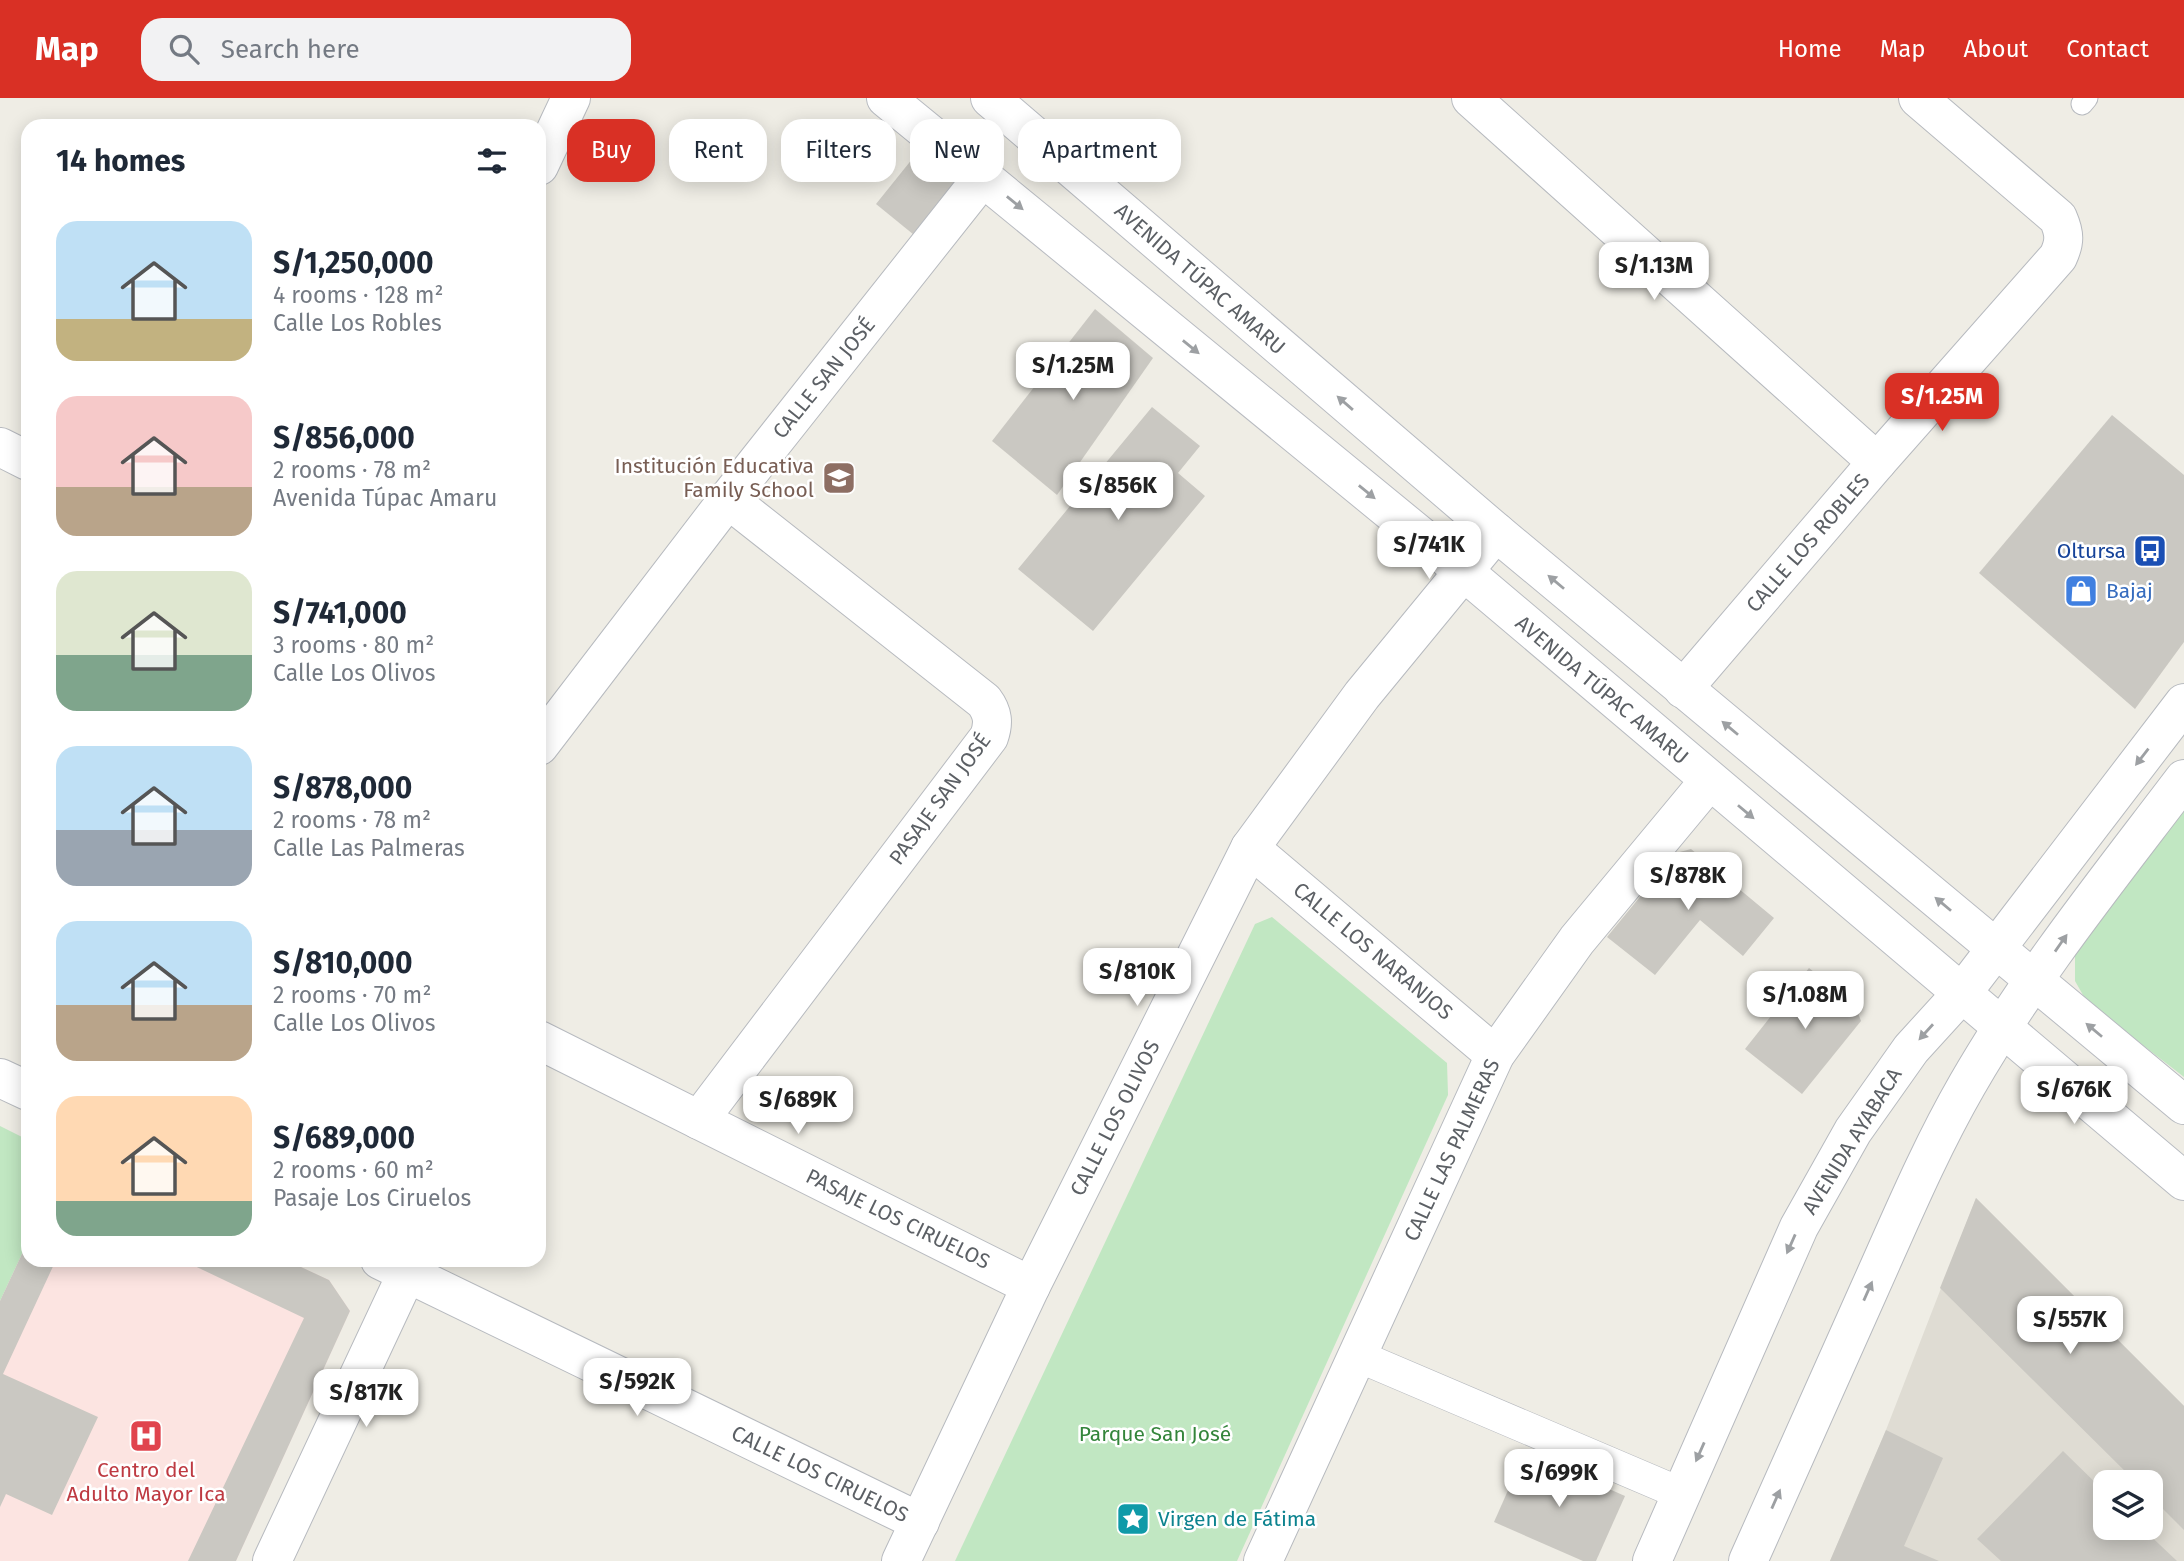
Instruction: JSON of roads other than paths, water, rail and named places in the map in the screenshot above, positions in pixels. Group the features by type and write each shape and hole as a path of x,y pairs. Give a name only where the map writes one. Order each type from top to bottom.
{"street":[{"path":"546,151 571,98"},
{"name":"AVENIDA TÚPAC AMARU","path":"886,98 912,119"},
{"name":"AVENIDA TÚPAC AMARU","path":"990,98 1496,532 2184,1105"},
{"path":"1471,98 1877,463"},
{"name":"CALLE LOS ROBLES","path":"1683,689 2059,257 2064,244 2064,232 2058,218 2008,178 1918,98"},
{"name":"CALLE SAN JOSÉ","path":"546,737 727,499 979,182"},
{"name":"AVENIDA TÚPAC AMARU","path":"989,182 1462,570 2184,1181"},
{"path":"0,447 21,458"},
{"name":"PASAJE SAN JOSÉ","path":"699,1120 981,748 992,728 992,718 984,701 727,499"},
{"name":"CALLE LOS OLIVOS","path":"901,1561 1031,1286 1251,848 1362,695 1462,570 1496,532"},
{"name":"AVENIDA AYABACA","path":"1652,1561 1805,1215 1853,1131 1911,1049 1962,993 2184,703"},
{"path":"1748,1561 1928,1157 1967,1085 2003,1027 2081,915 2184,779"},
{"name":"CALLE LAS PALMERAS","path":"1263,1561 1495,1055 1577,940 1709,781"},
{"name":"CALLE LOS NARANJOS","path":"1251,848 1495,1055"},
{"name":"PASAJE LOS CIRUELOS","path":"546,1044 1031,1286"},
{"path":"0,1078 21,1088"},
{"path":"272,1561 393,1267"},
{"name":"CALLE LOS CIRUELOS","path":"395,1267 920,1522"},
{"path":"1358,1356 1682,1494"}],"place":[{"name":"Institución Educativa Family School","path":"839,478"},
{"name":"Oltursa","path":"2150,551"},
{"name":"Bajaj","path":"2081,591"},
{"name":"Centro del Adulto Mayor Ica","path":"146,1436"},
{"name":"Virgen de Fátima","path":"1133,1519"}],"park label":[{"name":"Parque San José","path":"1155,1434"}]}
